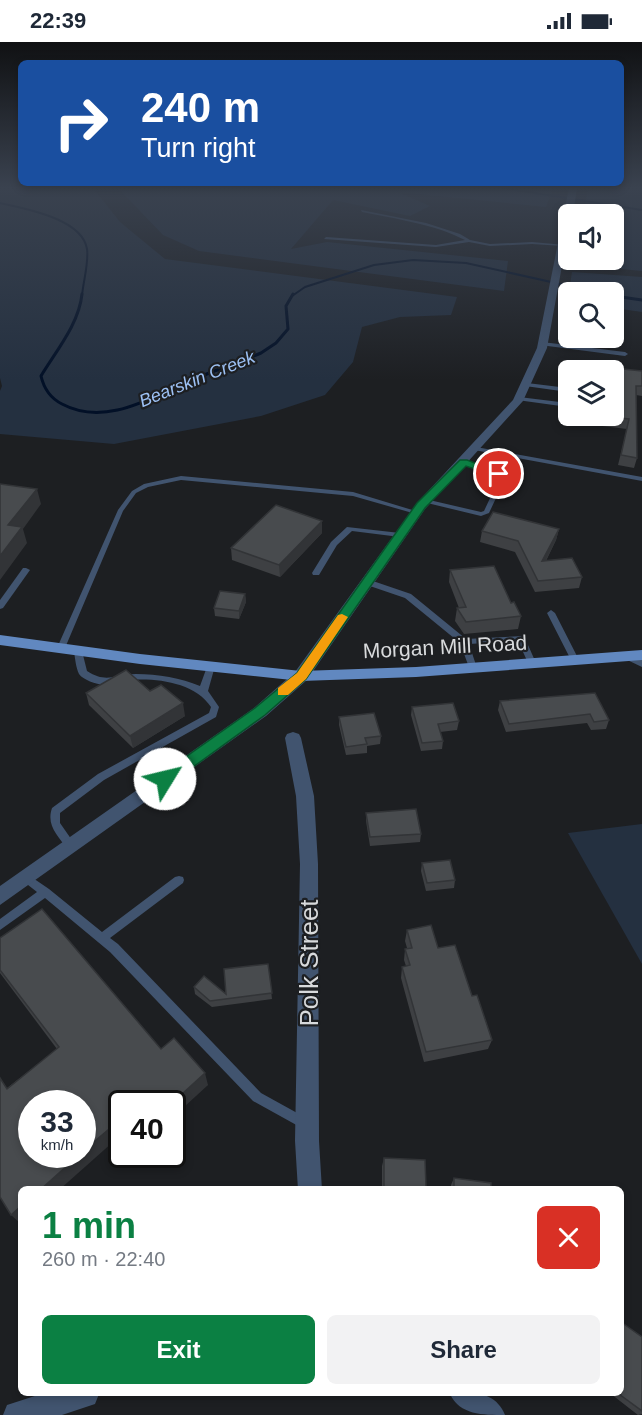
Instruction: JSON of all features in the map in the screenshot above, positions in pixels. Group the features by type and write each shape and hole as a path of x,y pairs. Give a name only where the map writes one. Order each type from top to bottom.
{"main road":[{"name":"Morgan Mill Road","path":"0,640 301,676 473,668 634,655"}],"street":[{"path":"0,897 260,712 301,676 416,512 519,399 527,385 542,344 558,265"},
{"name":"Polk Street","path":"293,738 305,796 309,864 307,1125 309,1186"},
{"path":"17,1415 79,1396"},
{"path":"466,1396 490,1415"}],"lane":[{"path":"542,344 625,354"},
{"path":"527,385 558,389"},
{"path":"519,399 558,404"},
{"path":"476,448 642,479"},
{"path":"425,501 481,514 487,512 502,479 499,474 464,462"},
{"path":"61,648 120,511 134,492 146,485 181,478 268,484 353,494 416,512"},
{"path":"316,573 334,544 350,529 400,535"},
{"path":"0,606 26,570"},
{"path":"367,582 408,596 464,642 473,668"},
{"path":"550,613 575,660"},
{"path":"464,642 521,638 532,663"},
{"path":"71,846 56,824 56,811 101,777 213,715 215,707 203,692 174,681 134,677 113,682 95,682 83,673 78,651"},
{"path":"634,655 642,664"},
{"path":"203,692 211,666"},
{"path":"27,878 102,938 257,1097 307,1125"},
{"path":"102,938 179,880"},
{"path":"0,925 45,892"}],"shaded area":[{"path":"0,252 157,252 165,259 457,297 451,315 400,317 362,327 353,362 325,395 261,416 114,444 0,434 2,386 0,378"},
{"path":"207,252 423,252 508,261 504,291"},
{"path":"624,252 642,252 642,271 624,269"},
{"path":"572,272 642,277 642,312 624,309 624,282 570,282"},
{"path":"642,824 642,964 568,833"}],"building":[{"path":"624,369 642,371 642,386 636,386 637,458 621,455 629,419 624,419"},
{"path":"0,484 37,489 8,525 22,527 0,556"},
{"path":"276,505 322,521 279,565 231,548"},
{"path":"493,512 559,529 542,561 572,558 582,577 538,581 518,541 482,531"},
{"path":"494,566 511,603 514,602 521,616 466,622 457,608 466,607 450,570"},
{"path":"220,591 245,594 239,611 214,608"},
{"path":"126,670 150,691 161,685 183,703 130,736 86,693"},
{"path":"595,693 609,720 594,722 590,714 509,724 500,701"},
{"path":"453,703 459,721 438,724 443,741 422,743 412,707"},
{"path":"374,713 381,736 365,738 367,744 346,747 339,717"},
{"path":"416,809 421,834 370,837 366,813"},
{"path":"450,860 455,880 427,883 422,863"},
{"path":"42,909 161,1049 174,1038 205,1073 186,1090 108,1090 108,1130 96,1140 96,1090 18,1090 18,1168 65,1168 44,1186 18,1186 18,1209 11,1215 0,1197 0,1078 7,1089 59,1047 0,970 0,938"},
{"path":"431,925 438,948 455,945 472,996 477,995 492,1040 426,1052 402,967 410,965 405,949 412,948 407,930"},
{"path":"268,964 272,993 210,1001 194,987 204,976 226,994 224,969"},
{"path":"384,1158 425,1160 426,1186 384,1186"},
{"path":"454,1178 491,1183 491,1186 454,1186"},
{"path":"624,1324 642,1337 642,1411 622,1396 624,1396"}],"waterway":[{"name":"Bearskin Creek","path":"82,296 87,252"},
{"name":"Bearskin Creek","path":"292,296 305,287 374,265 413,260 466,263 558,284"},
{"name":"Bearskin Creek","path":"82,294 72,327 41,376 48,393 58,402 79,410 96,412 113,411 148,400 261,353 276,343 288,329 286,306 293,294"},
{"name":"Bearskin Creek","path":"624,297 642,300"}],"slow traffic":[{"path":"283,692 301,676 342,617"}],"route":[{"path":"165,779 260,712 301,676 421,506 464,462 499,474"}]}
